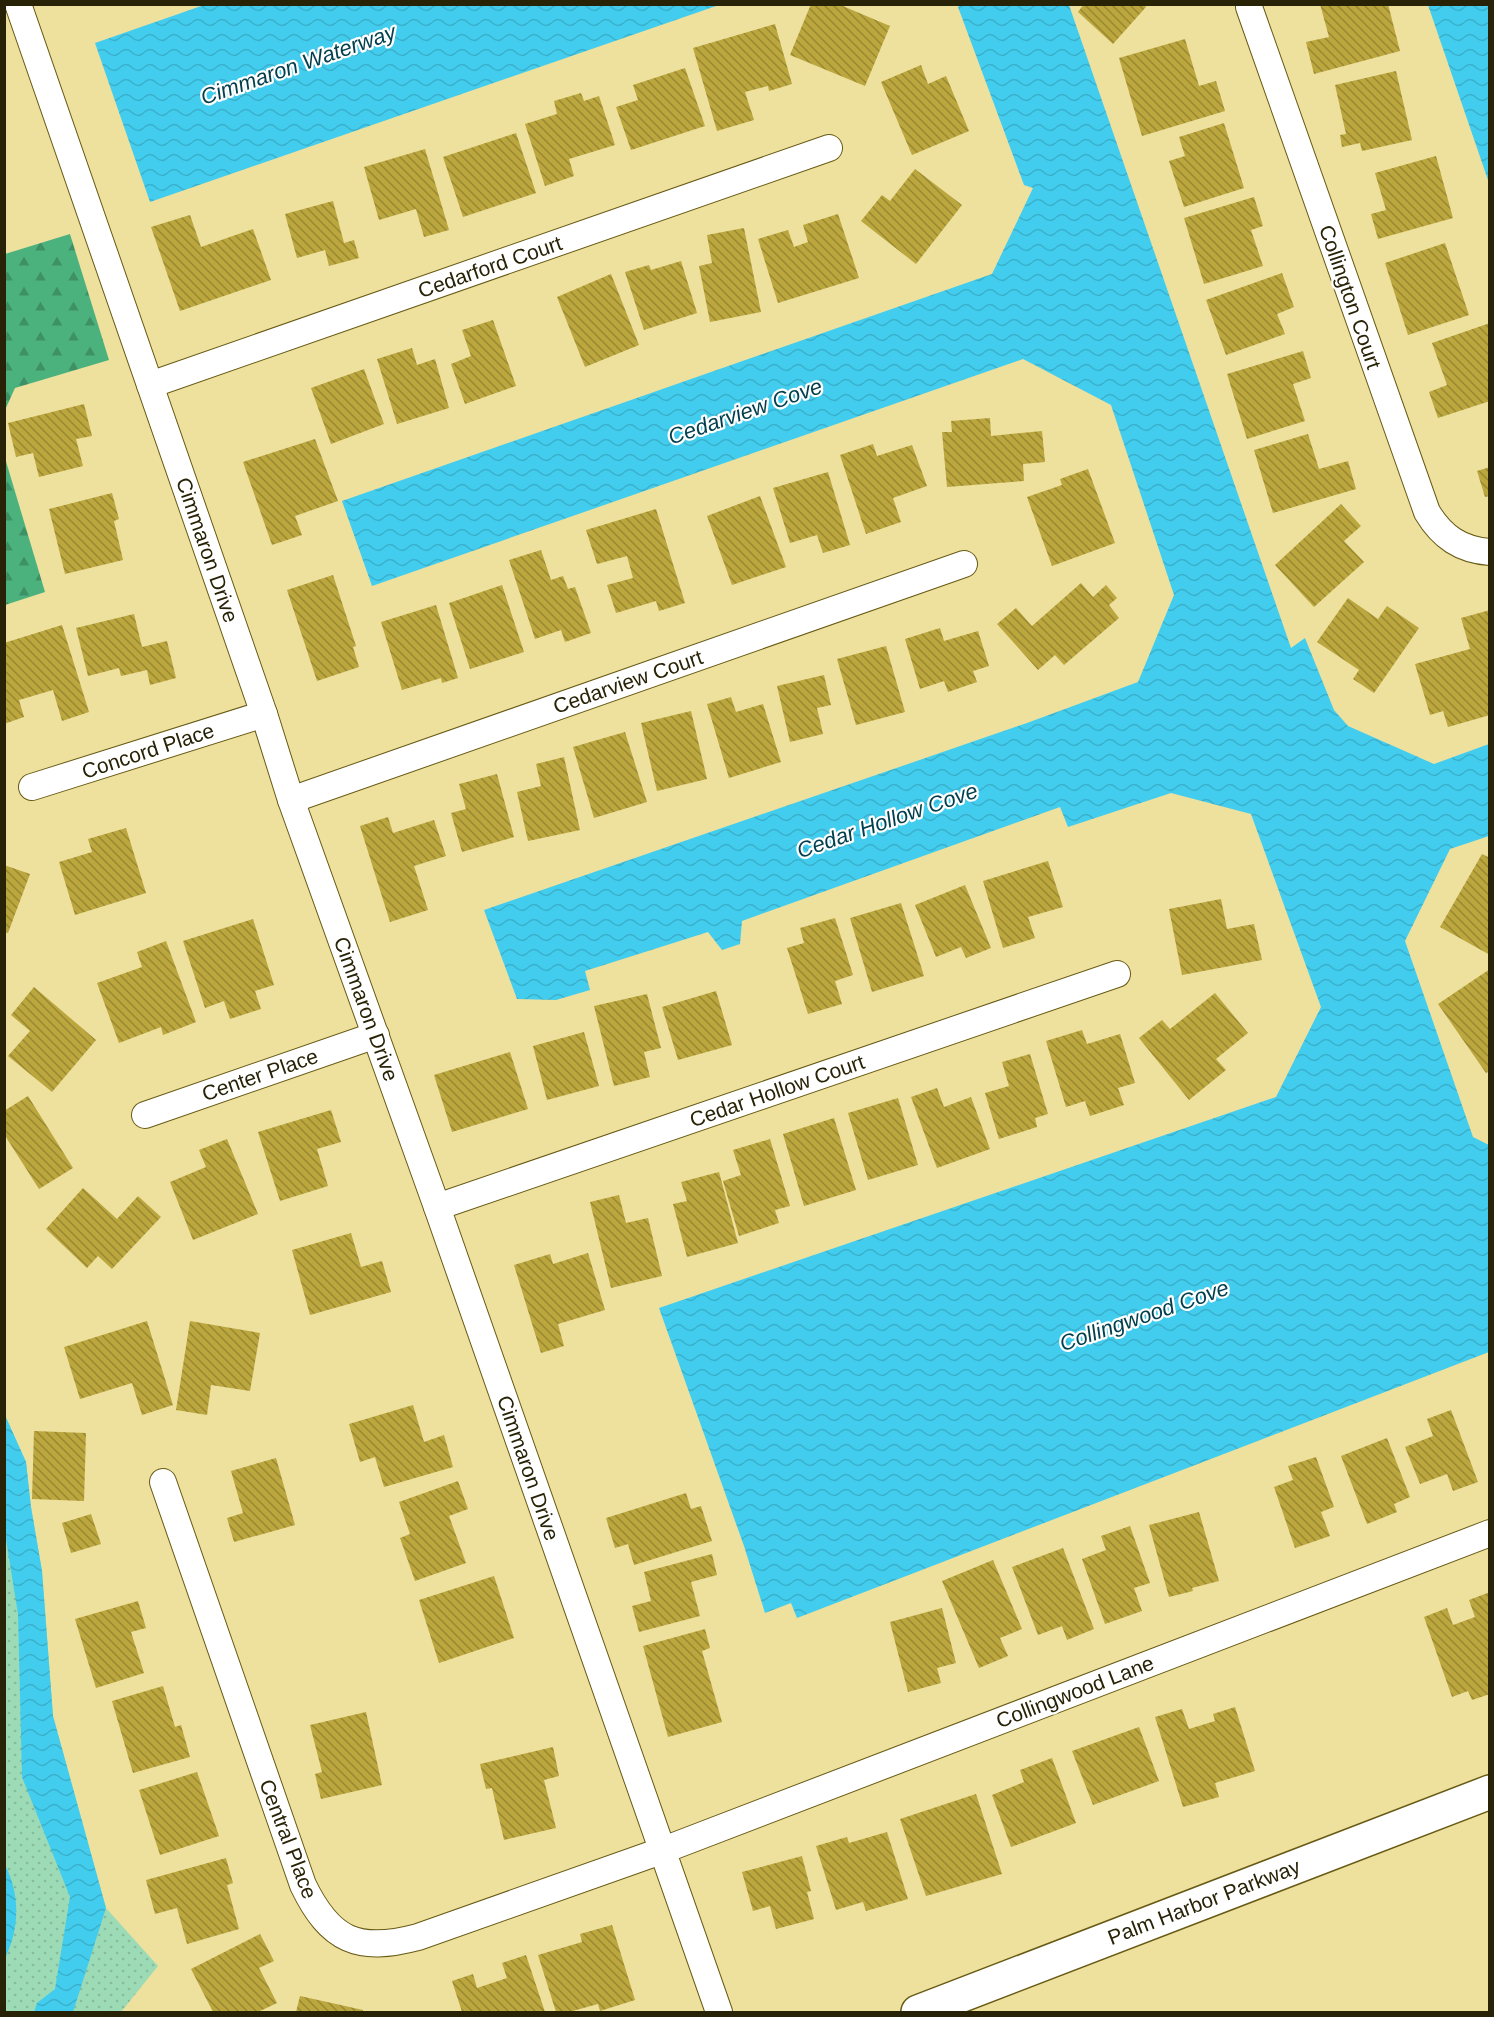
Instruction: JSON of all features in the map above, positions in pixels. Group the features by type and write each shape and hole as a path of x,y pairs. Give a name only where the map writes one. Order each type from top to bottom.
{"street":[{"name":"Cimmaron Drive","path":"18,4 264,714 291,800 437,1207 719,2013"},
{"name":"Collington Court","path":"1249,7 1427,512 1434,524 1453,542 1465,548 1490,552"},
{"name":"Cedarford Court","path":"150,385 829,148"},
{"name":"Cedarview Court","path":"291,800 964,564"},
{"name":"Concord Place","path":"32,787 264,714"},
{"name":"Cedar Hollow Court","path":"437,1207 1116,974"},
{"name":"Center Place","path":"144,1115 375,1035"},
{"name":"Central Place","path":"163,1482 296,1866 317,1911 335,1930 347,1938 368,1944 402,1941 662,1851"},
{"name":"Collingwood Lane","path":"662,1851 1490,1533"},
{"name":"Palm Harbor Parkway","path":"918,2013 1490,1792"}],"green space":[{"path":"70,234 109,360 15,388 5,410 5,254"},
{"path":"5,458 45,592 4,605"},
{"path":"4,1413 26,1462 42,1571 53,1716 106,1908 158,1966 121,2012 5,2012"}],"water":[{"name":"Cimmaron Waterway","path":"207,4 719,5 150,202 95,43"},
{"path":"960,4 1069,5 1291,648 1305,638 1334,710 1348,726 1434,764 1489,744 1489,836 1450,849 1405,941 1473,1137 1489,1145 1489,1352 797,1618 791,1603 765,1613 744,1546 659,1308 1276,1097 1321,1007 1251,814 1171,793 1068,827 1060,807 742,921 740,944 722,950 708,932 585,971 590,990 556,1000 517,999 484,910 1027,723 1138,682 1174,595 1111,405 1023,359 372,586 342,501 992,274 1033,188 1024,185 958,7"},
{"path":"1428,5 1489,5 1489,183"},
{"path":"4,1413 26,1462 42,1571 53,1716 106,1908 73,2012 34,2012 37,2003 55,1989 70,1897 22,1777 18,1614 4,1527"},
{"path":"5,1865 16,1899 16,1923 5,1958"}],"building":[{"path":"811,4 838,4 890,26 865,86 790,55"},
{"path":"1084,4 1143,4 1146,7 1113,44 1078,12"},
{"path":"1320,4 1388,4 1400,51 1314,74 1306,42 1329,37"},
{"path":"775,24 792,84 769,91 768,86 745,92 754,120 717,131 693,48"},
{"path":"1185,39 1199,86 1216,81 1225,111 1142,136 1119,58"},
{"path":"921,65 928,84 946,76 969,131 912,155 881,82"},
{"path":"685,68 705,126 631,150 616,107 638,100 633,85"},
{"path":"1396,71 1412,140 1362,151 1360,143 1342,147 1340,135 1346,134 1335,85"},
{"path":"581,93 584,101 599,96 615,145 569,159 574,176 545,186 525,124 557,114 554,101"},
{"path":"1224,123 1244,188 1184,207 1169,161 1185,156 1179,137"},
{"path":"516,133 536,193 463,217 443,157"},
{"path":"425,149 449,230 424,237 416,209 379,220 364,167"},
{"path":"1436,156 1453,218 1378,239 1371,214 1386,210 1375,173"},
{"path":"915,169 962,205 916,264 861,221 882,195 890,201"},
{"path":"1254,197 1263,226 1251,230 1263,266 1204,284 1184,218"},
{"path":"333,201 344,243 354,240 359,258 329,266 325,250 297,258 285,214"},
{"path":"838,214 859,278 778,303 758,239 788,230 794,247 808,242 803,225"},
{"path":"190,215 201,247 253,229 271,280 180,311 151,227"},
{"path":"744,228 761,312 710,322 699,266 712,263 707,235"},
{"path":"1445,243 1469,315 1408,335 1385,263"},
{"path":"681,261 697,313 644,330 625,272 649,265 651,270"},
{"path":"1282,273 1294,307 1277,314 1285,334 1226,355 1206,300"},
{"path":"611,274 639,345 585,367 557,297"},
{"path":"493,320 516,386 465,404 451,364 471,356 462,330"},
{"path":"1490,323 1490,401 1438,418 1429,392 1447,385 1432,343"},
{"path":"412,348 417,365 435,359 449,408 397,424 377,359"},
{"path":"1303,351 1311,378 1293,384 1305,421 1247,439 1227,374"},
{"path":"364,369 384,424 331,444 311,388"},
{"path":"84,404 92,436 76,439 83,466 39,477 33,453 16,457 8,423"},
{"path":"990,418 991,436 1042,431 1045,462 1023,464 1024,481 947,487 942,432 952,432 951,421"},
{"path":"1308,434 1319,469 1348,461 1356,489 1273,513 1254,450"},
{"path":"315,439 338,501 295,516 302,535 272,545 243,462"},
{"path":"873,444 877,456 912,445 927,486 893,498 901,522 866,534 840,455"},
{"path":"1490,467 1490,496 1485,497 1477,471"},
{"path":"1088,469 1115,543 1052,566 1027,497 1062,485 1060,479"},
{"path":"828,472 850,545 823,553 817,535 790,543 773,488"},
{"path":"112,493 119,519 114,521 123,560 65,574 49,509"},
{"path":"760,496 786,567 732,585 707,516"},
{"path":"1341,504 1361,526 1344,541 1364,562 1314,607 1275,565"},
{"path":"656,509 685,603 659,611 656,601 616,613 607,585 633,578 627,556 597,564 586,530"},
{"path":"541,550 551,580 563,576 568,589 575,587 591,633 565,642 561,630 535,639 509,560"},
{"path":"333,575 356,646 353,647 359,667 317,681 287,590"},
{"path":"1081,583 1093,597 1106,585 1117,598 1109,605 1119,618 1064,665 1055,655 1038,670 997,624 1016,608 1032,626"},
{"path":"502,585 524,652 470,669 449,603"},
{"path":"1348,598 1378,619 1387,606 1419,628 1374,693 1353,679 1359,670 1317,642"},
{"path":"436,605 458,678 442,683 441,678 402,690 381,622"},
{"path":"1490,610 1490,715 1448,727 1443,711 1430,715 1415,664 1470,649 1461,618"},
{"path":"134,614 142,647 167,641 176,678 150,685 147,670 121,676 119,668 88,676 76,628"},
{"path":"62,625 89,712 62,721 53,690 19,700 24,717 4,724 4,643"},
{"path":"940,628 944,641 978,631 989,666 973,671 977,682 948,692 944,681 920,689 905,639"},
{"path":"886,646 905,712 856,725 837,659"},
{"path":"824,675 831,705 817,708 823,734 790,742 777,686"},
{"path":"731,697 736,712 763,704 781,762 729,778 707,704"},
{"path":"691,711 707,779 657,791 641,723"},
{"path":"625,732 647,802 594,818 573,747"},
{"path":"564,757 580,830 528,841 517,792 541,786 536,764"},
{"path":"497,774 514,837 462,852 451,813 466,809 459,784"},
{"path":"388,817 393,833 434,820 446,856 414,866 428,910 390,922 360,826"},
{"path":"126,828 146,893 75,915 59,862 92,852 88,839"},
{"path":"1482,854 1490,858 1490,955 1440,927"},
{"path":"1048,861 1063,907 1028,917 1035,938 1003,948 983,881"},
{"path":"4,865 30,874 8,933 4,932"},
{"path":"965,885 991,948 966,958 961,947 936,957 915,905"},
{"path":"1221,899 1227,929 1254,924 1262,960 1182,975 1169,909"},
{"path":"901,903 924,976 872,992 850,918"},
{"path":"835,918 853,975 835,981 842,1004 808,1014 787,948 804,943 800,928"},
{"path":"253,919 274,985 255,991 261,1009 230,1019 224,1001 205,1008 183,941"},
{"path":"166,941 196,1022 163,1035 161,1027 119,1043 97,983 142,967 137,952"},
{"path":"1490,969 1490,1071 1486,1073 1438,1004"},
{"path":"34,987 96,1040 52,1092 8,1056 30,1031 11,1015"},
{"path":"716,991 732,1045 678,1060 662,1007"},
{"path":"1215,993 1248,1033 1216,1059 1226,1070 1189,1100 1139,1038 1162,1020 1170,1029"},
{"path":"647,994 661,1048 644,1052 650,1077 614,1086 594,1006"},
{"path":"1082,1030 1087,1044 1120,1034 1135,1083 1118,1088 1124,1105 1090,1116 1085,1101 1066,1107 1046,1041"},
{"path":"584,1032 599,1086 547,1100 533,1046"},
{"path":"510,1052 528,1109 452,1132 434,1075"},
{"path":"1030,1054 1048,1114 1035,1118 1037,1127 999,1139 985,1093 1009,1086 1002,1062"},
{"path":"937,1088 944,1107 971,1097 990,1149 937,1168 911,1097"},
{"path":"28,1096 73,1168 39,1189 4,1134 4,1111"},
{"path":"898,1098 918,1165 868,1180 848,1113"},
{"path":"331,1110 341,1142 317,1149 328,1186 280,1201 258,1132"},
{"path":"834,1118 856,1190 804,1206 783,1134"},
{"path":"227,1139 258,1214 193,1240 170,1182 206,1167 199,1150"},
{"path":"770,1139 790,1206 775,1210 779,1223 739,1236 723,1181 741,1175 733,1150"},
{"path":"719,1172 738,1243 687,1257 673,1204 687,1201 681,1182"},
{"path":"83,1188 117,1219 138,1196 161,1217 112,1269 98,1256 87,1268 46,1229"},
{"path":"619,1195 626,1223 648,1218 662,1276 611,1288 590,1202"},
{"path":"351,1233 361,1267 382,1261 391,1292 310,1315 292,1250"},
{"path":"588,1253 605,1310 558,1324 564,1346 541,1353 514,1265 550,1254 553,1264"},
{"path":"147,1321 173,1405 142,1415 132,1383 80,1399 64,1347"},
{"path":"190,1321 260,1333 250,1391 211,1385 207,1415 176,1410"},
{"path":"413,1405 424,1442 444,1435 453,1467 384,1487 375,1457 360,1462 349,1424"},
{"path":"1451,1410 1478,1482 1453,1491 1447,1474 1420,1484 1405,1447 1433,1436 1427,1419"},
{"path":"34,1431 86,1433 84,1501 32,1499"},
{"path":"1387,1438 1410,1497 1394,1504 1397,1512 1367,1524 1341,1456"},
{"path":"1316,1457 1334,1507 1321,1512 1330,1536 1295,1548 1274,1487 1293,1480 1288,1466"},
{"path":"276,1458 295,1525 234,1542 227,1518 243,1513 231,1471"},
{"path":"458,1481 468,1509 449,1516 466,1563 415,1581 400,1538 410,1534 399,1502"},
{"path":"686,1493 691,1509 701,1506 712,1541 634,1565 628,1544 615,1548 606,1518"},
{"path":"1199,1512 1219,1581 1169,1597 1149,1525"},
{"path":"91,1514 101,1544 71,1553 62,1523"},
{"path":"1130,1526 1150,1583 1134,1588 1142,1611 1105,1624 1082,1559 1106,1550 1101,1536"},
{"path":"1063,1548 1094,1629 1067,1640 1062,1626 1038,1635 1012,1567"},
{"path":"712,1554 717,1575 691,1582 700,1616 639,1632 632,1606 651,1601 644,1572"},
{"path":"993,1560 1022,1629 1000,1638 1008,1656 979,1668 942,1581"},
{"path":"494,1576 514,1638 439,1663 419,1600"},
{"path":"1490,1592 1490,1694 1472,1700 1468,1691 1452,1697 1424,1617 1447,1608 1453,1625 1475,1617 1469,1600"},
{"path":"138,1601 146,1628 131,1632 144,1673 96,1688 75,1619"},
{"path":"942,1608 956,1663 937,1668 941,1683 908,1692 890,1622"},
{"path":"705,1629 710,1648 702,1651 722,1722 668,1737 643,1646"},
{"path":"163,1686 175,1727 181,1725 190,1757 133,1773 112,1701"},
{"path":"1235,1707 1255,1771 1215,1783 1219,1797 1183,1807 1155,1717 1182,1709 1189,1729 1215,1721 1213,1714"},
{"path":"366,1712 382,1785 321,1799 315,1774 322,1772 310,1725"},
{"path":"1139,1727 1159,1781 1093,1805 1072,1751"},
{"path":"553,1747 559,1776 544,1780 556,1828 504,1840 492,1788 486,1789 480,1764"},
{"path":"1052,1758 1076,1823 1011,1847 992,1795 1024,1782 1020,1770"},
{"path":"197,1772 219,1836 160,1855 139,1790"},
{"path":"976,1794 1002,1874 926,1896 900,1819"},
{"path":"887,1832 908,1899 866,1911 863,1902 836,1910 816,1846 847,1837 849,1843"},
{"path":"802,1856 811,1891 807,1892 814,1919 776,1929 770,1906 753,1911 742,1872"},
{"path":"226,1858 233,1883 227,1885 239,1929 187,1944 177,1908 155,1914 146,1880"},
{"path":"612,1925 635,2000 600,2011 598,2004 569,2012 556,2012 538,1955 582,1942 580,1934"},
{"path":"260,1934 274,1961 259,1968 277,2003 258,2012 213,2012 191,1969"},
{"path":"526,1955 545,2012 462,2012 452,1981 473,1974 477,1988 507,1978 502,1963"},
{"path":"300,1996 363,2010 363,2012 296,2012"}],"water label":[{"name":"Cedarview Cove","path":"745,411"},
{"name":"Cedar Hollow Cove","path":"887,820"},
{"name":"Collingwood Cove","path":"1144,1315"}]}
